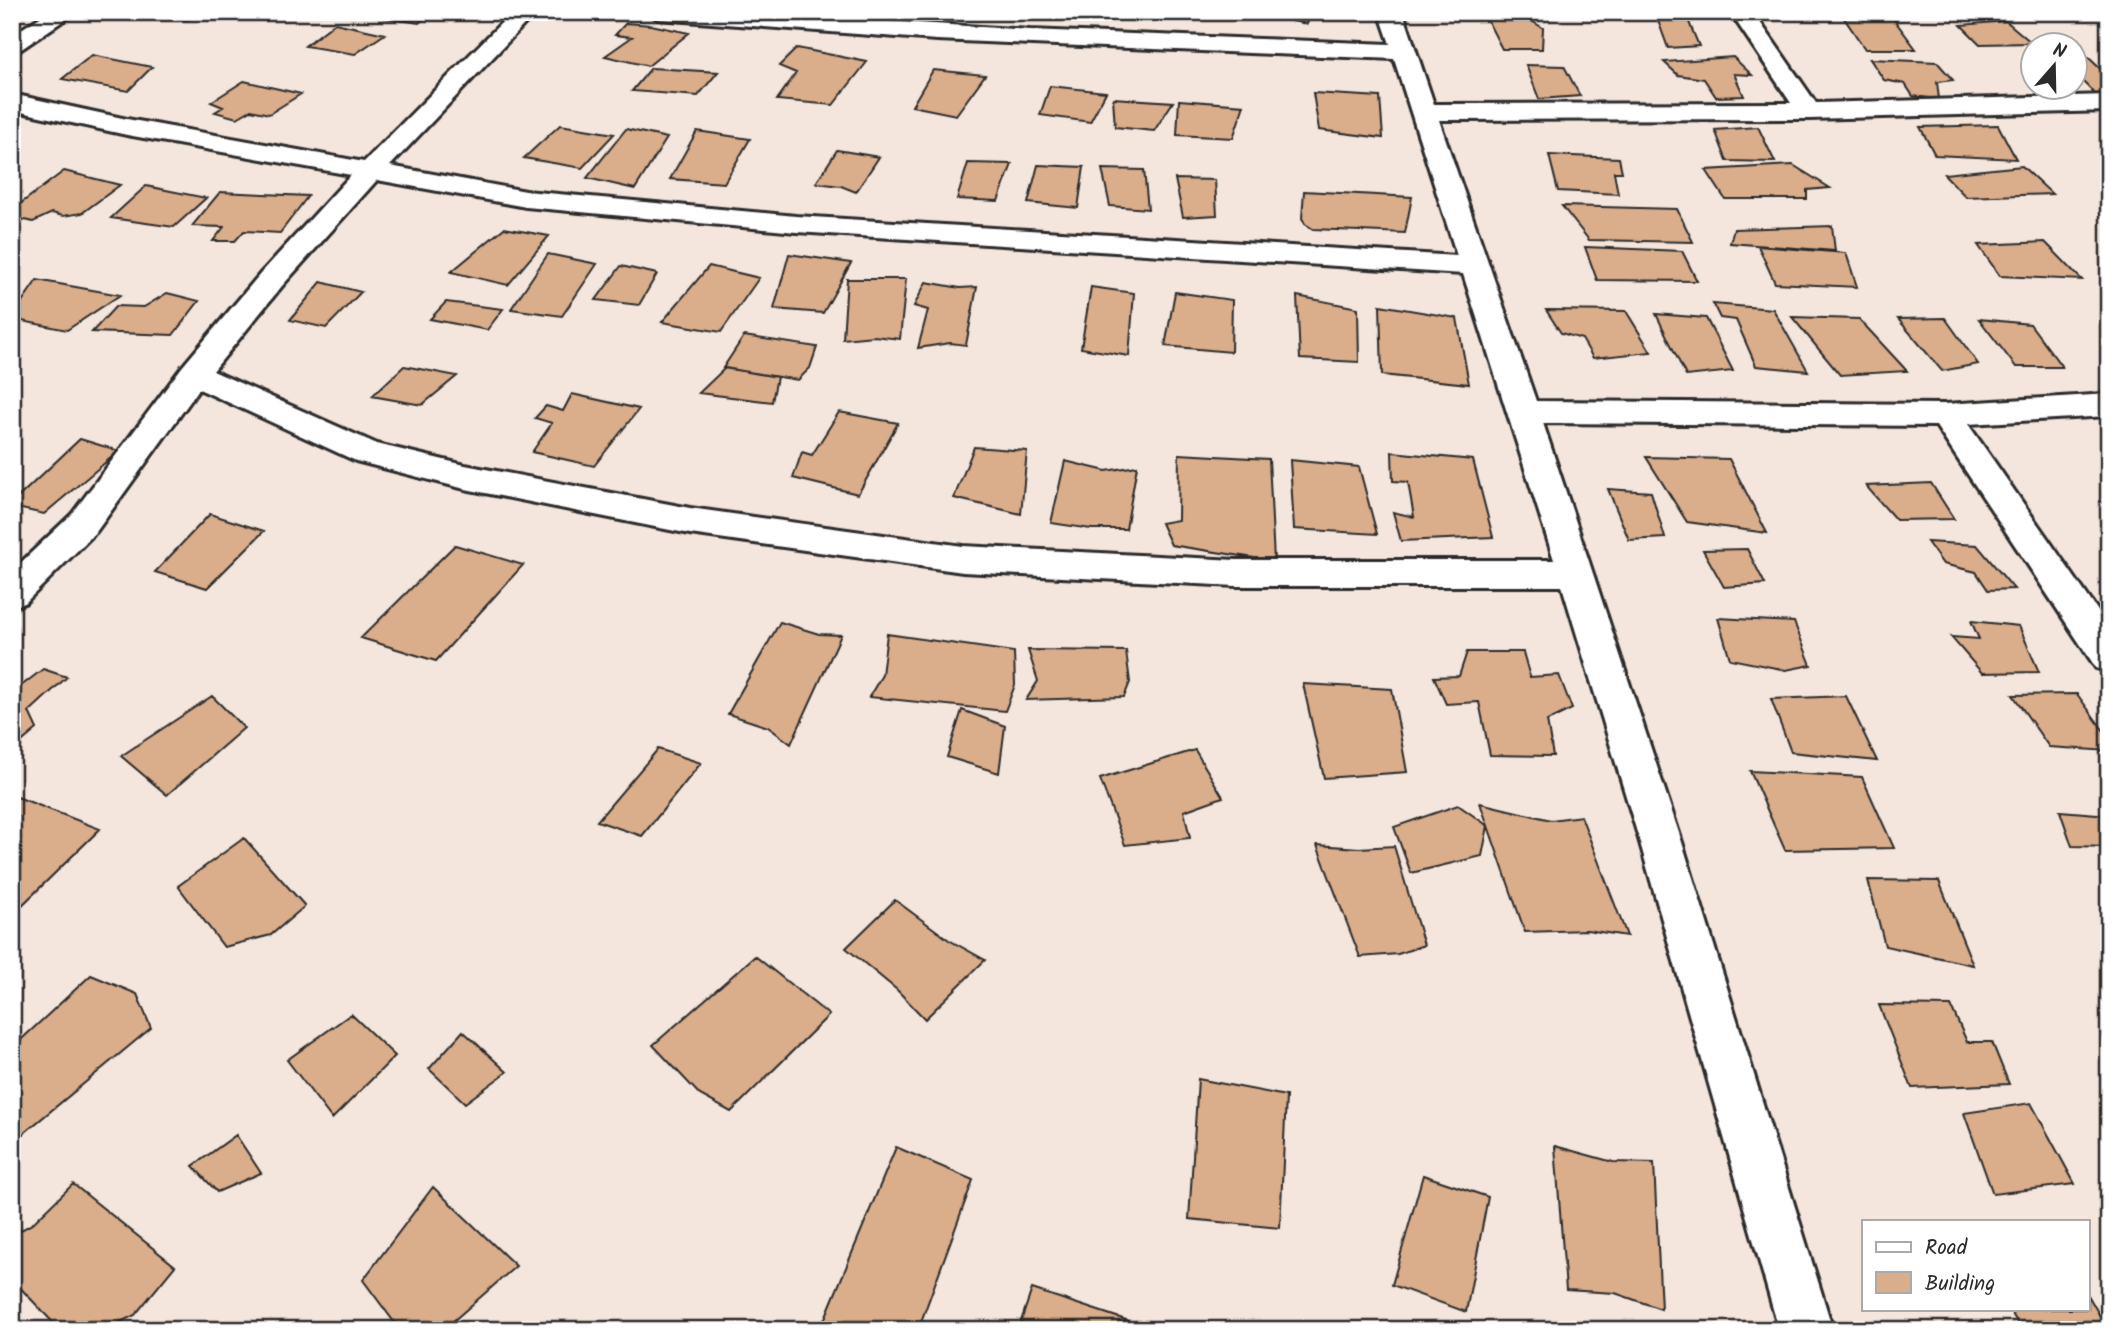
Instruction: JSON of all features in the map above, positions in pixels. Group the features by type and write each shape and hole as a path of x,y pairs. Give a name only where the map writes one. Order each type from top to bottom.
{"street":[{"path":"12,45 65,12"},
{"path":"12,593 84,523 192,374 245,308 367,171 525,12"},
{"path":"658,12 849,30 1086,43 1402,51"},
{"path":"1391,12 1576,573 1660,839 1806,1330"},
{"path":"1741,12 1810,111"},
{"path":"12,102 127,127 526,199 796,224 1473,266"},
{"path":"1423,112 1810,111 2109,103"},
{"path":"192,374 368,453 465,477 690,521 977,559 1236,573 1576,573"},
{"path":"1521,412 1945,415 2109,405"},
{"path":"1945,415 2109,657"}],"building":[{"path":"144,12 201,12 187,20"},
{"path":"346,12 432,12 419,23"},
{"path":"1250,12 1312,12 1307,24"},
{"path":"1520,14 1543,28 1542,49 1502,49 1485,16"},
{"path":"1656,15 1686,15 1699,46 1668,48"},
{"path":"1842,15 1892,17 1916,49 1865,49"},
{"path":"2006,21 2020,33 2020,43 1980,44 1961,25"},
{"path":"335,23 385,34 355,54 305,46"},
{"path":"626,23 689,33 648,66 605,56 632,37 615,35"},
{"path":"797,48 867,62 833,105 777,100 796,73 779,66"},
{"path":"92,55 152,67 128,91 62,79"},
{"path":"1733,57 1752,75 1734,74 1744,96 1716,97 1704,79 1678,75 1664,62"},
{"path":"1870,59 1937,62 1953,80 1937,82 1939,99 1913,96 1905,84 1884,80"},
{"path":"2090,59 2109,77 2109,98 2099,98 2090,89"},
{"path":"1526,65 1564,66 1580,96 1539,99"},
{"path":"651,68 718,72 698,96 632,91"},
{"path":"933,70 985,75 956,115 912,106"},
{"path":"244,81 301,94 269,114 251,110 237,118 215,112 223,107 211,102"},
{"path":"1050,86 1106,92 1090,122 1040,115"},
{"path":"1313,93 1380,97 1383,138 1319,130"},
{"path":"1113,98 1173,102 1154,131 1115,127"},
{"path":"1179,100 1244,105 1233,138 1177,135"},
{"path":"560,125 614,134 582,168 524,158"},
{"path":"1998,125 2016,159 1935,155 1920,127"},
{"path":"1758,127 1775,162 1727,161 1715,130"},
{"path":"626,129 667,138 635,189 587,178"},
{"path":"697,131 750,139 724,183 670,179"},
{"path":"837,150 879,157 856,192 841,186 816,183"},
{"path":"1549,155 1619,158 1622,172 1614,172 1618,194 1558,191"},
{"path":"968,163 1012,164 998,201 957,199"},
{"path":"1038,165 1084,167 1078,208 1028,203"},
{"path":"1793,165 1830,188 1807,190 1807,199 1725,199 1706,170"},
{"path":"2022,166 2052,194 1966,197 1944,174"},
{"path":"1102,169 1144,170 1148,209 1110,206"},
{"path":"64,171 120,185 82,213 63,216 52,213 33,222 12,217 12,210"},
{"path":"1175,179 1215,180 1217,215 1183,217"},
{"path":"146,186 206,198 174,227 111,218"},
{"path":"1304,191 1412,197 1405,233 1313,229 1305,224 1302,218"},
{"path":"220,192 308,196 280,233 244,231 235,241 213,241 224,227 192,226"},
{"path":"1562,206 1677,209 1693,242 1589,240"},
{"path":"1832,226 1835,251 1730,243 1734,229"},
{"path":"504,228 549,236 508,285 451,272"},
{"path":"2045,242 2082,280 2000,276 1978,245"},
{"path":"1758,246 1846,253 1857,287 1775,283"},
{"path":"1585,247 1682,251 1697,281 1597,280"},
{"path":"548,254 597,264 562,316 511,309"},
{"path":"789,254 851,263 823,313 774,309"},
{"path":"621,266 657,274 639,305 596,300"},
{"path":"709,266 759,278 721,332 662,322"},
{"path":"847,279 906,279 900,339 874,336 843,339"},
{"path":"37,280 120,295 67,330 12,319 12,309 21,303"},
{"path":"321,282 361,292 326,328 290,320"},
{"path":"926,282 960,288 977,287 966,345 950,343 918,348 928,310 914,306"},
{"path":"1091,287 1134,293 1129,356 1081,348"},
{"path":"1175,292 1232,300 1231,352 1165,346"},
{"path":"167,293 199,301 173,335 92,332 116,306 144,307"},
{"path":"1297,296 1358,308 1359,362 1300,359"},
{"path":"446,302 503,309 487,330 430,319"},
{"path":"1713,304 1773,309 1808,371 1756,366 1736,320 1720,318"},
{"path":"1380,305 1457,318 1469,384 1382,375"},
{"path":"1546,310 1626,311 1651,352 1593,358 1582,339 1561,333"},
{"path":"1656,314 1706,318 1733,371 1686,376"},
{"path":"1792,317 1859,319 1907,371 1840,375"},
{"path":"1945,318 1978,364 1942,371 1898,319"},
{"path":"1979,319 2030,324 2062,367 2016,367"},
{"path":"744,336 817,347 810,368 798,380 723,368"},
{"path":"404,366 457,376 422,405 372,396"},
{"path":"725,368 777,377 772,402 699,393"},
{"path":"572,394 639,409 594,466 532,452 552,423 535,418 546,406 563,411"},
{"path":"839,412 898,423 858,494 793,478 802,452 812,455"},
{"path":"80,439 119,451 44,514 12,507 12,503"},
{"path":"974,447 1027,451 1021,514 954,498"},
{"path":"1392,452 1473,460 1493,537 1401,541 1393,512 1414,517 1408,482 1393,481"},
{"path":"1179,454 1269,459 1274,561 1171,545 1161,523 1178,520"},
{"path":"1646,457 1729,459 1767,533 1687,522"},
{"path":"1290,460 1359,467 1377,534 1294,529"},
{"path":"1065,461 1106,471 1137,466 1126,529 1091,529 1051,523"},
{"path":"1931,483 1954,519 1896,520 1866,486"},
{"path":"1608,489 1651,492 1665,538 1629,540"},
{"path":"210,514 264,531 207,588 155,572"},
{"path":"1927,542 1977,545 2014,589 1988,590 1976,572 1943,564"},
{"path":"455,545 523,565 436,661 361,638"},
{"path":"1747,549 1765,584 1724,587 1703,550"},
{"path":"1718,618 1794,622 1811,665 1786,670 1730,659"},
{"path":"1971,621 2019,626 2039,672 1982,673 1951,637 1979,639"},
{"path":"780,622 819,634 841,635 791,744 768,727 728,714"},
{"path":"887,634 1014,652 1015,685 1005,711 869,697 882,675"},
{"path":"1028,650 1126,651 1130,682 1124,697 1026,700 1038,681"},
{"path":"1467,652 1523,652 1530,677 1559,675 1572,709 1547,721 1553,756 1490,755 1479,702 1446,704 1434,677 1459,676"},
{"path":"43,669 67,677 29,712 37,729 12,750 12,693"},
{"path":"1303,684 1392,689 1407,772 1324,778"},
{"path":"2077,694 2109,738 2109,751 2049,747 2013,695"},
{"path":"212,696 244,728 167,795 121,756"},
{"path":"1846,696 1877,761 1791,752 1771,699"},
{"path":"962,710 1005,726 999,773 947,757"},
{"path":"658,749 701,763 642,836 597,821"},
{"path":"1195,750 1223,797 1184,811 1190,838 1125,845 1100,779"},
{"path":"1750,771 1862,777 1894,848 1785,850"},
{"path":"12,795 100,829 12,915"},
{"path":"1480,803 1551,820 1581,816 1627,936 1587,930 1525,932"},
{"path":"1458,805 1488,826 1482,856 1411,873 1394,827"},
{"path":"2060,811 2109,815 2109,847 2072,846"},
{"path":"244,838 305,906 271,935 224,947 178,886"},
{"path":"1317,845 1359,848 1394,846 1424,945 1398,954 1360,957"},
{"path":"1868,880 1939,881 1973,965 1885,946"},
{"path":"895,900 949,940 985,960 925,1019 897,990 846,948"},
{"path":"755,956 829,1015 731,1112 700,1095 653,1045"},
{"path":"91,975 137,994 151,1028 12,1143 12,1048"},
{"path":"1879,1005 1951,1006 1967,1042 1992,1042 2009,1084 1912,1088"},
{"path":"351,1014 395,1056 332,1119 287,1060"},
{"path":"463,1031 507,1072 465,1103 429,1069"},
{"path":"1198,1079 1286,1096 1280,1228 1189,1219"},
{"path":"2031,1103 2075,1184 1993,1194 1964,1113"},
{"path":"236,1135 261,1173 217,1192 193,1166"},
{"path":"1555,1146 1613,1162 1654,1163 1661,1309 1615,1293 1566,1290"},
{"path":"896,1147 973,1180 918,1330 831,1330 823,1323"},
{"path":"1423,1175 1488,1197 1466,1312 1392,1285"},
{"path":"73,1184 175,1266 135,1315 104,1330 60,1330 12,1279 12,1235 32,1224"},
{"path":"433,1187 516,1266 443,1330 400,1330 363,1280"},
{"path":"1032,1289 1129,1321 1127,1330 1018,1330"},
{"path":"2090,1298 2108,1330 2022,1330 2010,1310 2090,1310"}]}
